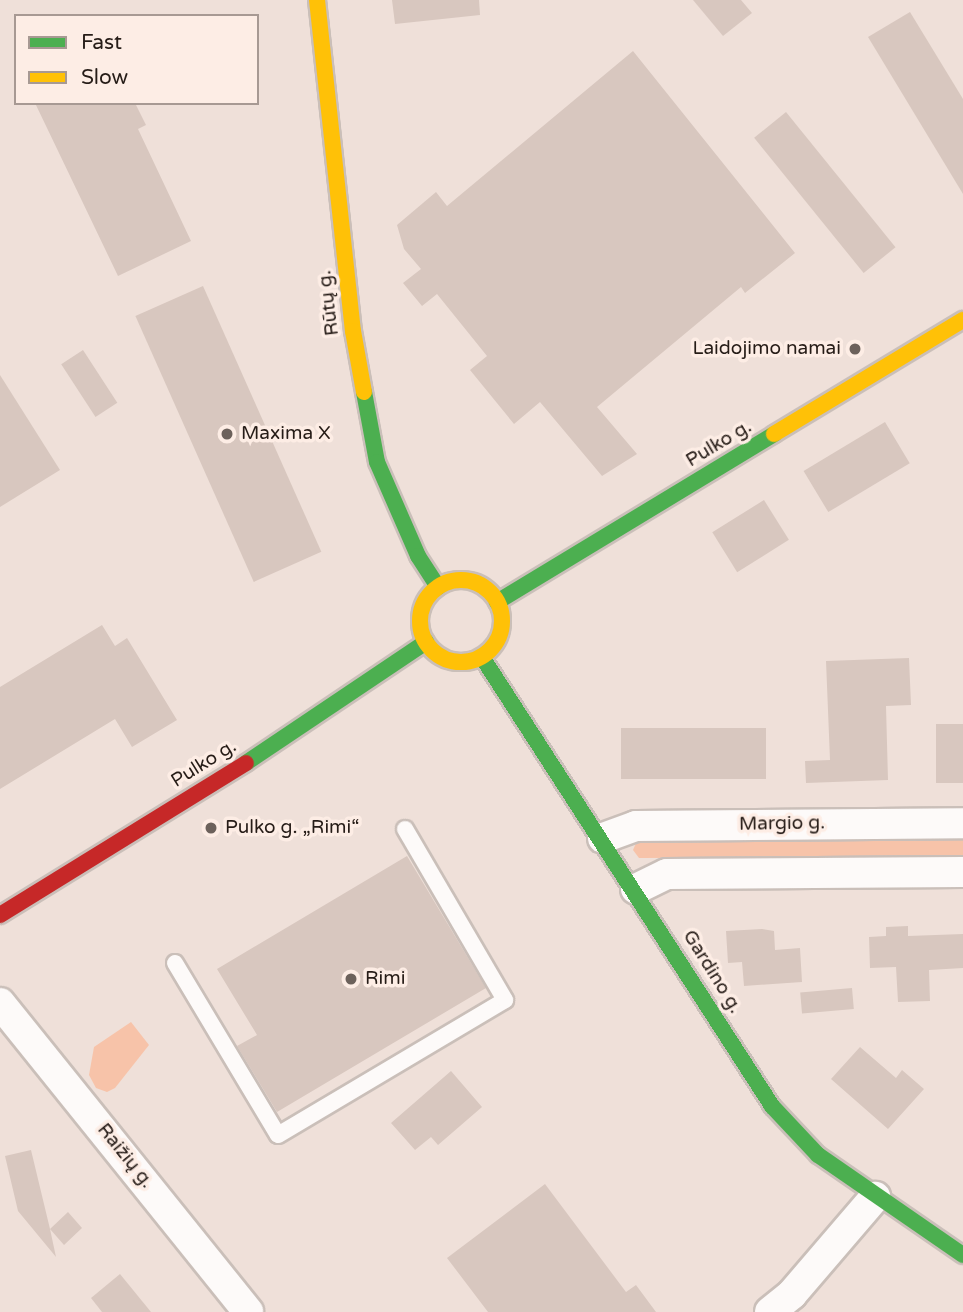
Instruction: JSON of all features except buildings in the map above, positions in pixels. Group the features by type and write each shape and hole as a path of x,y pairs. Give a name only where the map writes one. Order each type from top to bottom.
{"street":[{"name":"Rūtų g.","path":"317,0 353,331 377,463 418,556 438,587"},
{"name":"Pulko g.","path":"497,602 963,320"},
{"path":"450,581 477,584 497,602 502,626 492,648 482,657 457,662 434,652 426,642 420,618 429,596 438,587 450,581"},
{"name":"Pulko g.","path":"0,915 304,727 426,642"},
{"name":"Gardino g.","path":"482,657 636,889 772,1107 818,1154 875,1197 963,1255"},
{"name":"Margio g.","path":"603,838 636,825 963,822"},
{"path":"636,889 667,874 963,872"},
{"name":"Raižių g.","path":"0,1003 248,1312"},
{"path":"774,1311 875,1197"}],"lane":[{"path":"175,963 278,1135 505,1000 404,829"}],"shaded area":[{"path":"963,836 963,857 639,858 633,850 637,841"},
{"path":"131,1022 149,1045 115,1088 107,1092 96,1088 89,1075 94,1047"}],"traffic: fast":[{"path":"364,392 377,462 418,556 438,587"},
{"path":"497,602 774,434"},
{"path":"246,763 426,642"},
{"path":"482,657 772,1106 818,1155 963,1255"}],"traffic: slow":[{"path":"317,0 353,331 364,392"},
{"path":"774,434 963,320"},
{"path":"461,580 477,583 490,592 499,605 502,621 499,637 490,650 477,659 461,662 445,659 432,650 423,637 420,621 423,605 432,592 445,583 461,580"}],"traffic: jam":[{"path":"0,915 246,763"}],"place":[{"name":"Laidojimo namai","path":"855,349"},
{"name":"Maxima X","path":"227,434"},
{"name":"Pulko g. „Rimi“","path":"211,828"},
{"name":"Rimi","path":"351,979"}]}
